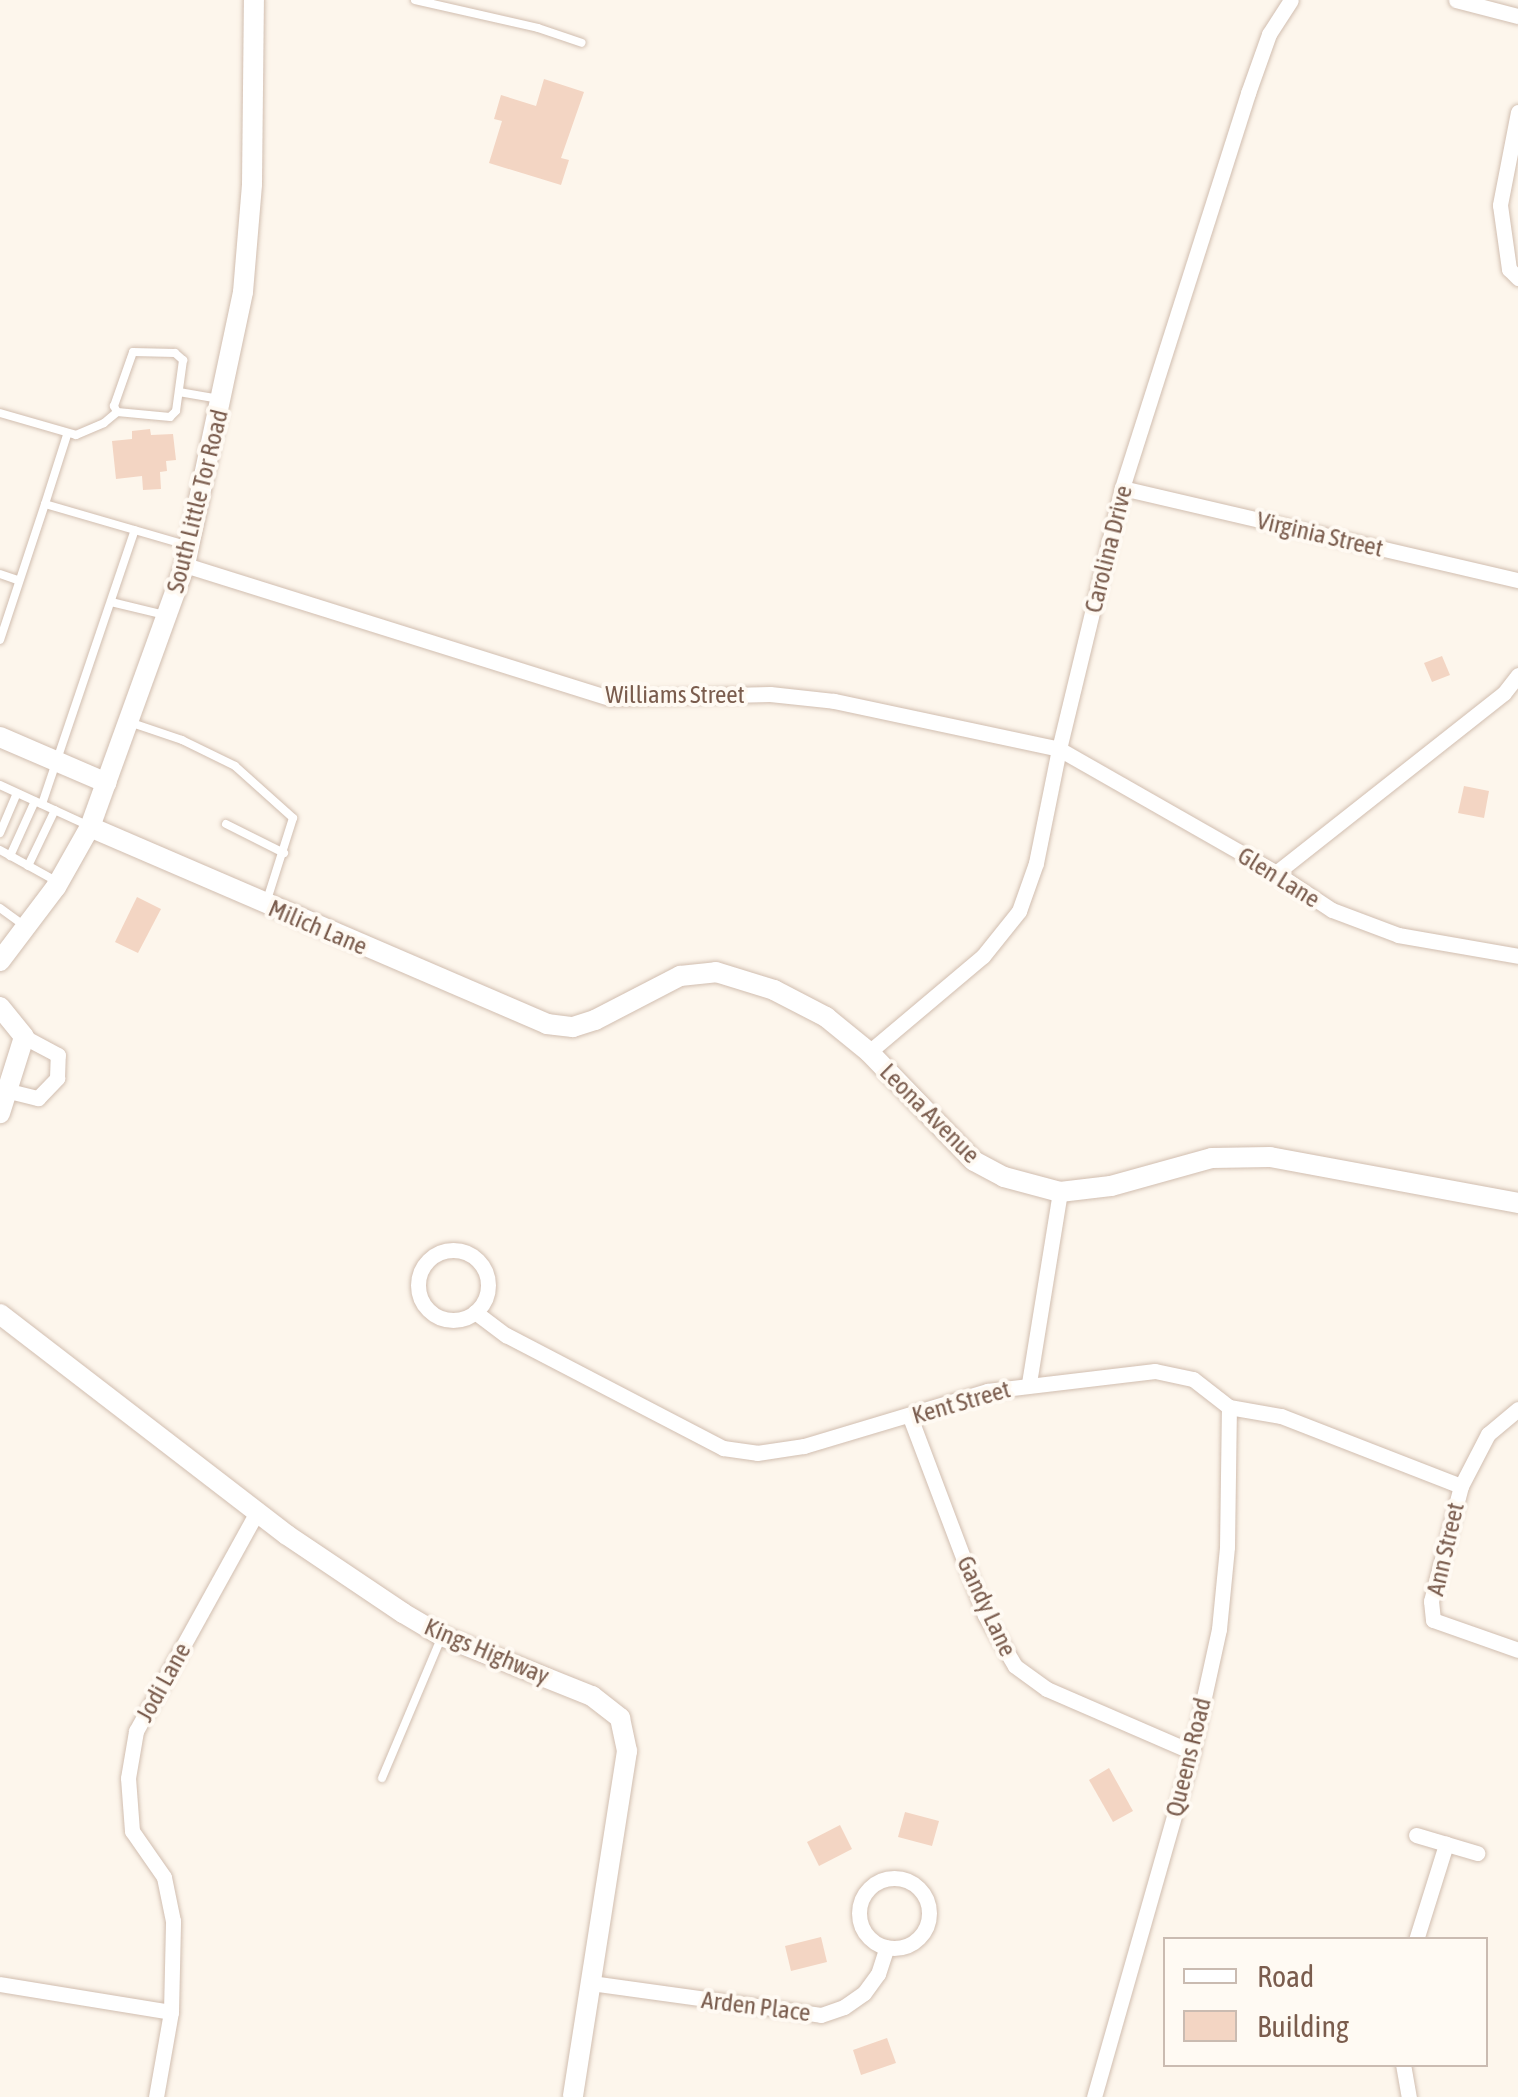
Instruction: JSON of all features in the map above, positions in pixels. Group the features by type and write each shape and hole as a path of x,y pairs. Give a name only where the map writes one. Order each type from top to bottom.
{"street":[{"name":"South Little Tor Road","path":"0,961 59,882 90,827 188,556 243,292 252,184 254,0"},
{"name":"Carolina Drive","path":"869,1052 983,956 1019,911 1036,864 1122,488 1248,93 1269,34 1290,0"},
{"path":"1456,0 1518,16"},
{"path":"1518,112 1500,205 1509,269 1518,278"},
{"name":"Virginia Street","path":"1122,488 1518,580"},
{"name":"Williams Street","path":"188,556 610,698 770,694 834,701 1059,750"},
{"path":"1276,872 1504,693 1518,675"},
{"path":"0,737 107,783"},
{"name":"Glen Lane","path":"1059,750 1276,872 1332,910 1398,936 1518,956"},
{"name":"Milich Lane","path":"90,827 547,1024"},
{"name":"Leona Avenue","path":"547,1024 573,1027 595,1020 680,976 716,972 774,990 826,1017 869,1052 974,1161 1004,1177 1060,1192 1111,1186 1212,1158 1270,1157 1518,1202"},
{"path":"0,1007 24,1037 58,1056 58,1078 38,1098 7,1083"},
{"path":"0,1113 24,1037"},
{"path":"1029,1383 1060,1192"},
{"path":"459,1251 481,1264 488,1286 475,1312 446,1319 426,1306 418,1281 434,1256 459,1251"},
{"name":"Kent Street","path":"475,1312 506,1336 723,1448 758,1453 804,1446 986,1391 1029,1383 1155,1372 1193,1379 1228,1407 1281,1416 1461,1486"},
{"name":"Kings Highway","path":"0,1314 257,1512 442,1636 592,1696 624,1724 627,1751 574,2097"},
{"name":"Queens Road","path":"1094,2097 1192,1752 1218,1629 1227,1546 1228,1407"},
{"name":"Ann Street","path":"1518,1409 1488,1434 1461,1486 1431,1600 1433,1620 1450,1630 1518,1650"},
{"name":"Gandy Lane","path":"910,1417 986,1614 1015,1666 1047,1689 1192,1752"},
{"name":"Jodi Lane","path":"156,2097 172,2012 173,1922 164,1877 132,1831 128,1778 136,1731 257,1512"},
{"path":"1416,1834 1477,1854"},
{"path":"1417,1937 1446,1844"},
{"path":"880,1881 906,1881 924,1897 926,1925 910,1944 886,1947 863,1930 860,1904 866,1892 880,1881"},
{"name":"Arden Place","path":"591,1983 821,2014 844,2008 864,1993 878,1974 886,1947"},
{"path":"0,1984 172,2012"},
{"path":"1404,2067 1409,2097"}],"lane":[{"path":"415,0 538,28 582,43"},
{"path":"0,413 67,435 104,423 116,412 170,417 176,411 183,360 176,352 134,352 114,406 116,412"},
{"path":"179,392 223,399"},
{"path":"17,580 67,435"},
{"path":"45,504 135,530 188,556"},
{"path":"10,856 58,762 135,530"},
{"path":"0,574 21,584 0,640"},
{"path":"111,602 167,615"},
{"path":"128,722 182,740 235,766 293,818 265,905"},
{"path":"0,785 90,827"},
{"path":"0,833 16,792"},
{"path":"28,866 55,810"},
{"path":"226,824 284,853"},
{"path":"0,850 59,882"},
{"path":"0,908 28,928"},
{"path":"382,1778 442,1636"}],"building":[{"path":"544,79 584,92 561,158 569,160 561,185 489,163 502,121 494,119 501,95 536,106"},
{"path":"150,429 151,435 173,434 176,460 166,461 167,471 160,472 161,489 143,490 142,476 116,479 112,441 132,439 132,431"},
{"path":"1442,656 1450,675 1432,682 1424,663"},
{"path":"1464,786 1489,791 1484,818 1458,813"},
{"path":"137,897 161,909 138,953 115,942"},
{"path":"1109,1768 1133,1811 1113,1822 1089,1780"},
{"path":"905,1812 939,1821 932,1846 898,1837"},
{"path":"840,1825 852,1849 819,1866 807,1842"},
{"path":"821,1937 827,1962 791,1971 785,1946"},
{"path":"887,2038 896,2063 861,2075 853,2050"}]}
